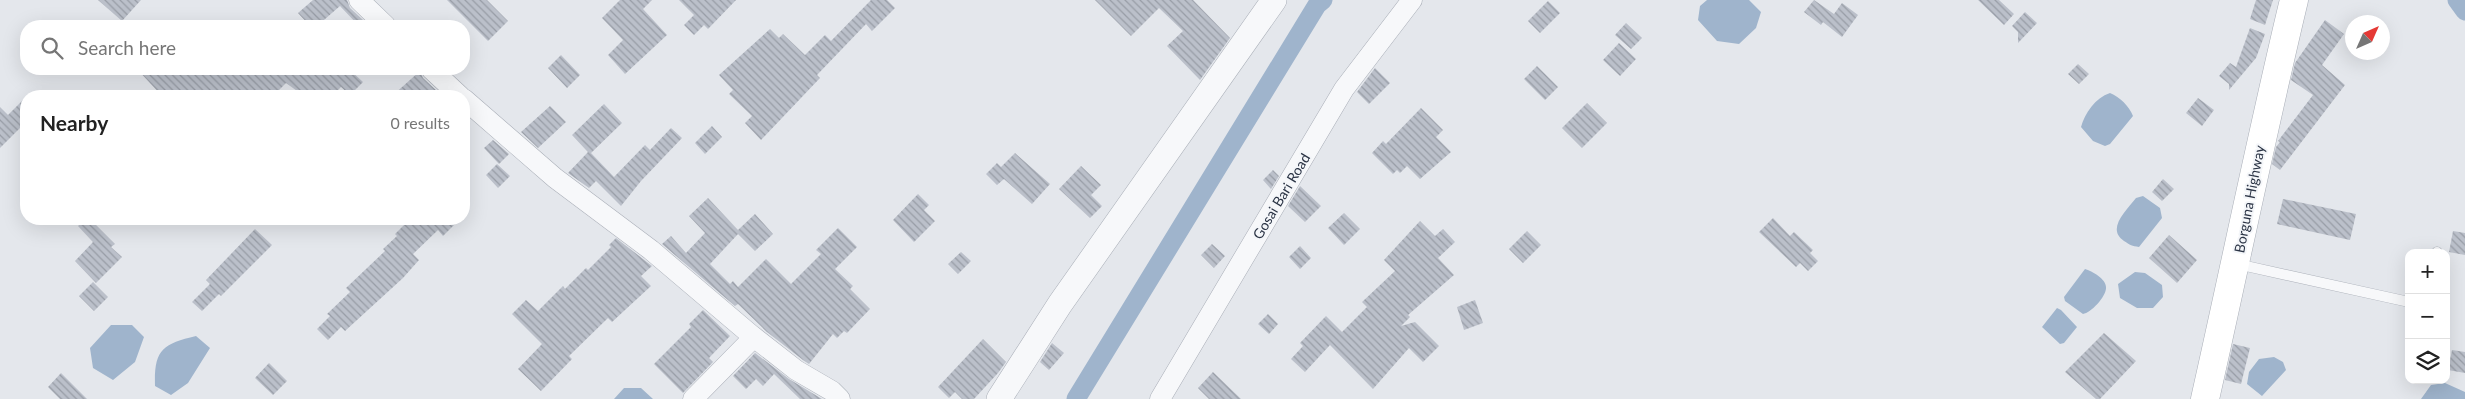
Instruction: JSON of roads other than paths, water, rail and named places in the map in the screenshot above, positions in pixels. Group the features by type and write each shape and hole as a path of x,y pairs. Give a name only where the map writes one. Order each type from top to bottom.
{"main road":[{"name":"Borguna Highway","path":"2205,399 2236,263 2262,130 2294,0"}],"street":[{"path":"359,0 380,20"},
{"path":"999,399 1060,304 1274,0"},
{"name":"Gosai Bari Road","path":"1160,399 1344,89 1412,0"},
{"path":"437,75 453,90"},
{"path":"470,104 555,178 651,250 754,337 796,370 832,391 840,399"},
{"path":"693,399 754,337"}],"lane":[{"path":"2236,263 2405,301"}],"water":[{"path":"1707,0 1749,0 1761,12 1756,28 1739,44 1717,41 1698,20 1700,6"},
{"path":"2110,93 2124,102 2133,116 2110,144 2105,146 2093,141 2081,127 2091,107 2100,98"},
{"path":"2143,196 2160,208 2162,218 2139,247 2124,241 2119,236 2117,226 2123,214 2136,198"},
{"path":"2085,269 2101,278 2105,284 2106,291 2098,304 2083,314 2065,301 2064,297"},
{"path":"2135,272 2145,273 2162,285 2163,297 2153,308 2137,308 2120,298 2118,284"},
{"path":"2057,308 2077,327 2064,343 2060,344 2042,327"},
{"path":"111,325 132,325 144,337 135,362 113,380 93,368 90,348"},
{"path":"196,336 210,348 188,383 171,395 155,386 156,364 162,350 175,342"},
{"path":"2274,357 2283,362 2286,370 2262,396 2247,384 2249,372 2259,359"},
{"path":"2447,384 2465,392 2465,399 2421,399 2431,385"},
{"path":"624,388 641,388 653,399 614,399"}],"waterway":[{"path":"1076,399 1317,5 1323,0"},
{"path":"2457,0 2465,11"}]}
